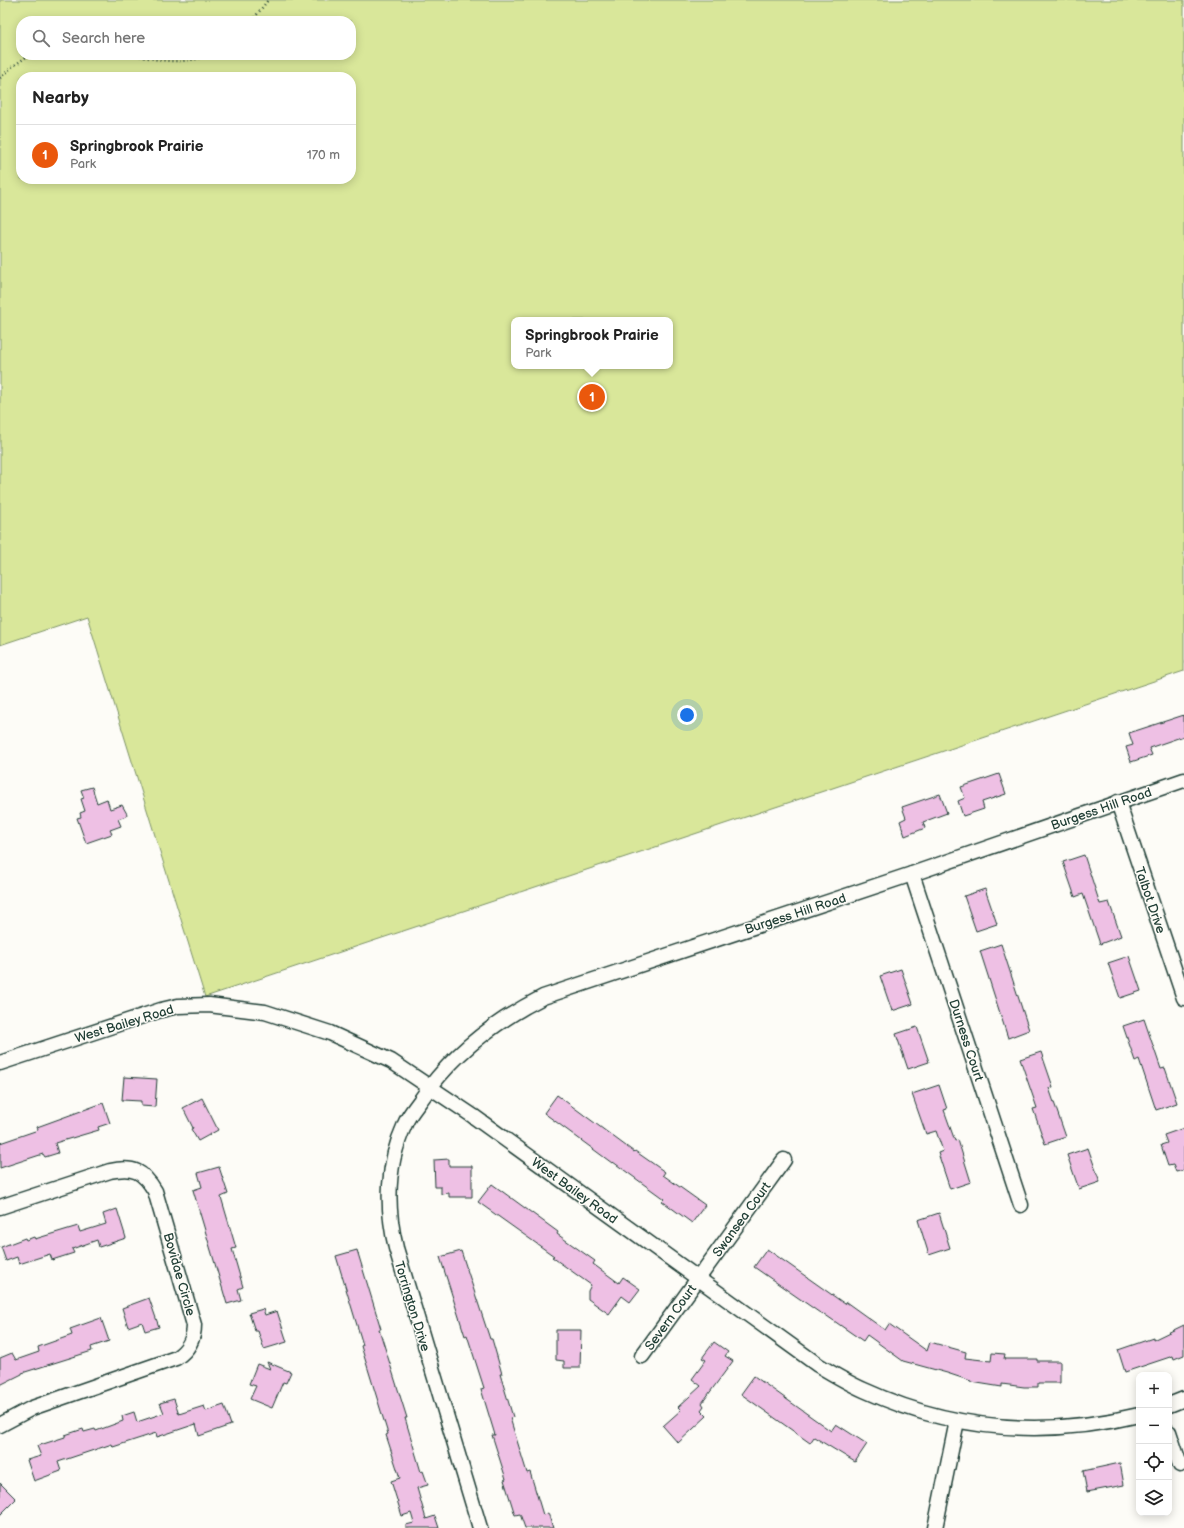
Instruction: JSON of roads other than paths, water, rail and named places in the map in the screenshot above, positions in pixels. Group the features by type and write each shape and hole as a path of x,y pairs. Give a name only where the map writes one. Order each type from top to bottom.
{"street":[{"name":"Burgess Hill Road","path":"430,1087 447,1066 477,1038 518,1010 543,997 912,874 1184,780"},
{"name":"Talbot Drive","path":"1118,802 1184,998"},
{"name":"Durness Court","path":"912,874 1022,1206"},
{"name":"West Bailey Road","path":"0,1063 161,1010 178,1006 209,1005 265,1012 299,1022 330,1033 391,1061 473,1116 818,1365 849,1383 886,1400 921,1412 984,1426 1013,1428 1057,1428 1086,1426 1136,1416"},
{"name":"Torrington Drive","path":"430,1087 405,1122 400,1136 390,1177 390,1213 396,1248 480,1528"},
{"name":"Swansea Court","path":"697,1278 784,1160"},
{"name":"Bovidae Circle","path":"0,1208 110,1171 127,1169 139,1172 149,1181 155,1191 194,1325 193,1338 189,1346 183,1354 176,1358 32,1408 0,1425"},
{"name":"Severn Court","path":"642,1356 697,1278"},
{"path":"1172,1404 1184,1399"},
{"path":"935,1528 957,1421"},
{"path":"1172,1441 1180,1465"}],"place":[{"name":"Springbrook Prairie","path":"592,397"}]}
